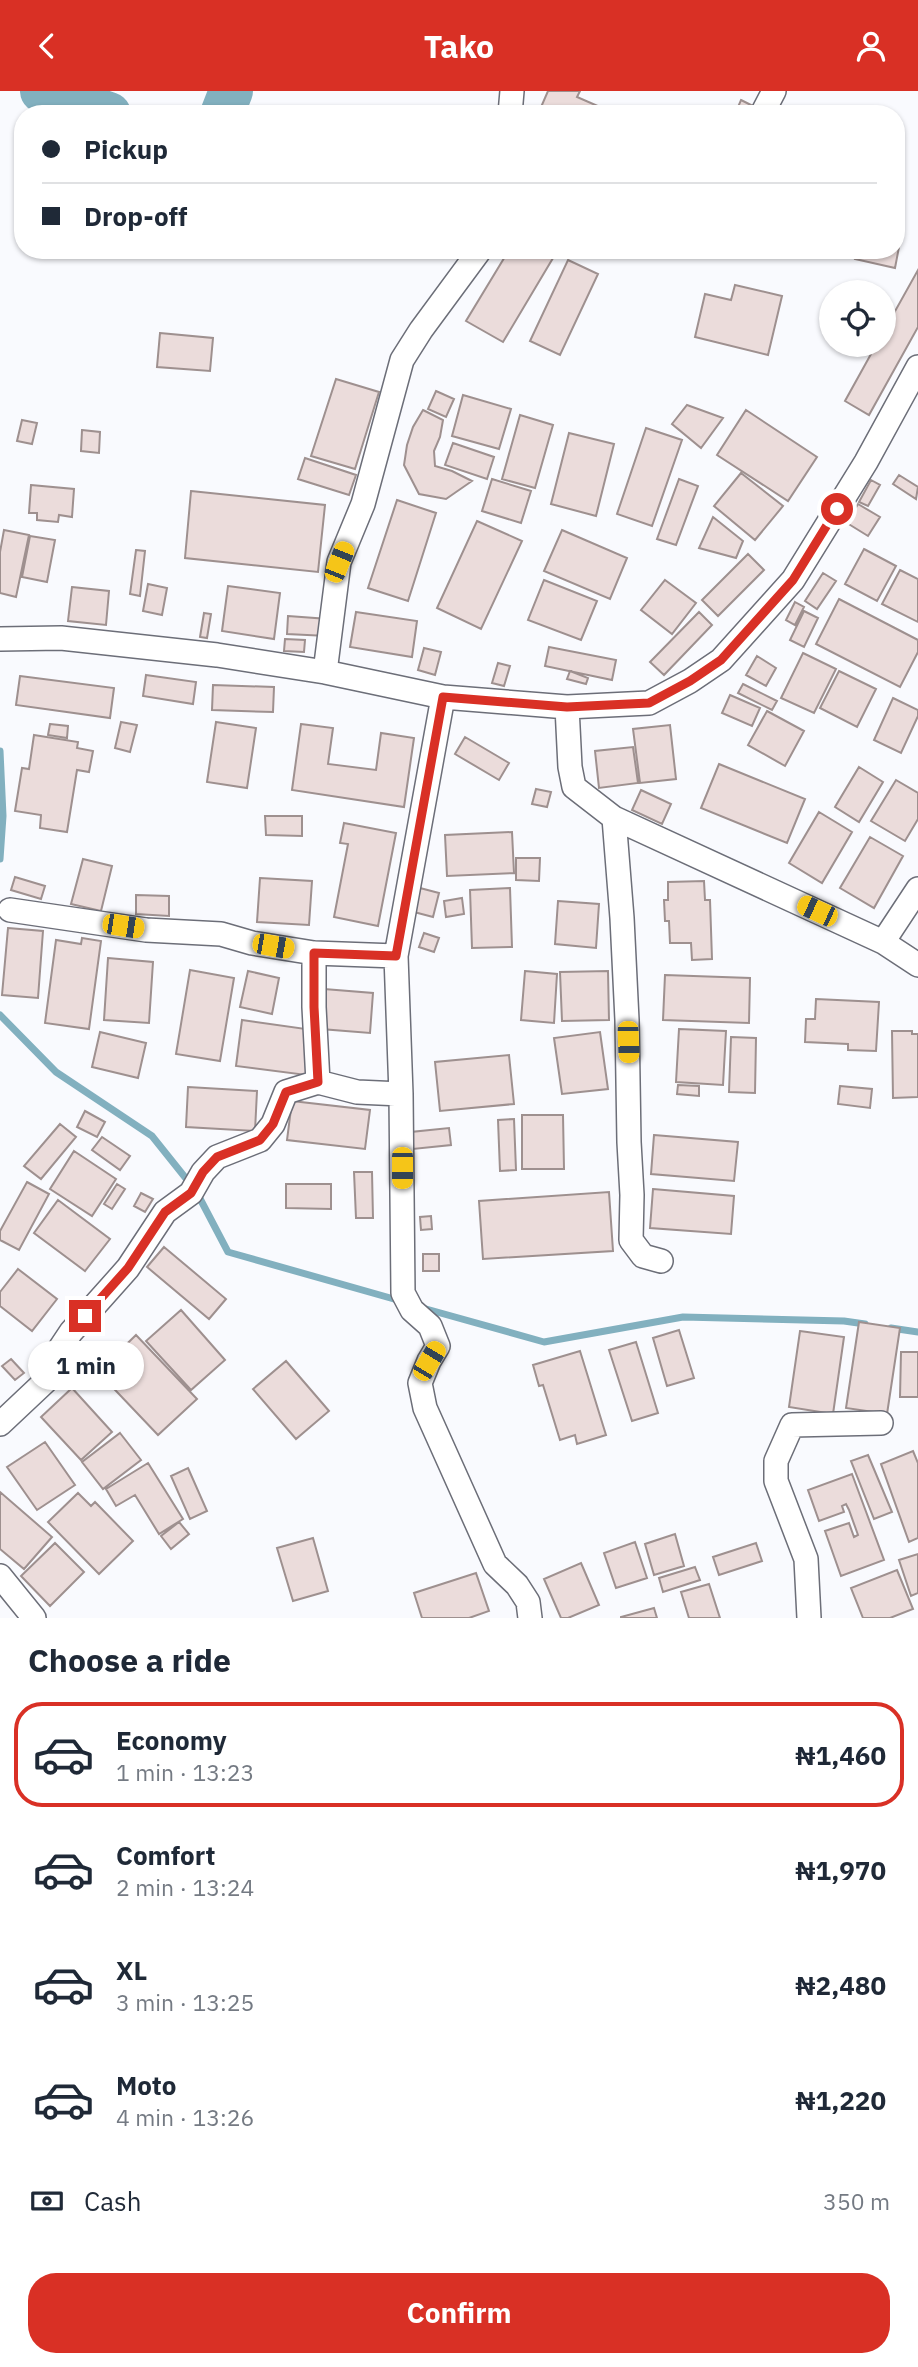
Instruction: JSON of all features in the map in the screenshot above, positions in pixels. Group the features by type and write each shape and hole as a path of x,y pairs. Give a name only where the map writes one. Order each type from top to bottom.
{"street":[{"path":"325,672 339,562 363,504 401,360 473,259"},
{"path":"0,639 61,638 217,655 325,672 443,697 567,707 649,703 690,681 721,660 793,580 866,462 918,367"},
{"path":"443,697 396,956 401,1094 403,1293 412,1310 434,1336 420,1383 425,1408 495,1564 517,1585 528,1602 530,1618"},
{"path":"567,707 570,767 574,787 614,818 883,942 918,965"},
{"path":"614,818 627,1007 631,1240 643,1256 661,1261"},
{"path":"883,942 918,889"},
{"path":"10,910 146,930 221,934 253,943 314,953 396,956"},
{"path":"314,953 318,1082"},
{"path":"0,1424 50,1377 60,1350 71,1332 128,1268 165,1212 186,1197 217,1157 260,1140 273,1124 286,1092 318,1082 357,1092 401,1094"},
{"path":"809,1618 806,1559 776,1481 776,1461 792,1425 881,1423"},
{"path":"0,1576 34,1618"}],"building":[{"path":"548,91 580,91 577,97 595,105 542,105"},
{"path":"504,259 552,259 503,342 466,321"},
{"path":"855,259 897,259 895,268"},
{"path":"568,260 598,274 560,355 530,341"},
{"path":"918,270 918,327 869,415 845,401 869,357 896,357 896,309"},
{"path":"735,285 782,296 768,355 695,337 705,294 731,300"},
{"path":"160,333 213,338 210,371 157,367"},
{"path":"336,379 379,392 355,469 311,456"},
{"path":"436,391 454,399 446,417 428,409"},
{"path":"463,395 511,409 499,449 452,436"},
{"path":"687,405 723,418 701,448 672,424"},
{"path":"423,410 443,420 434,451 435,466 472,481 446,499 419,494 404,465 413,427"},
{"path":"746,410 817,457 788,501 717,455"},
{"path":"520,415 553,425 535,488 502,479"},
{"path":"22,420 37,423 32,444 17,441"},
{"path":"646,428 682,440 652,526 617,514"},
{"path":"82,430 100,432 99,453 81,451"},
{"path":"569,433 614,444 596,516 551,504"},
{"path":"453,443 494,457 487,479 445,465"},
{"path":"305,458 356,475 349,495 298,479"},
{"path":"741,473 783,506 755,540 714,506"},
{"path":"899,475 918,487 916,499 893,484"},
{"path":"492,479 531,491 521,523 482,511"},
{"path":"679,479 698,486 676,545 657,539"},
{"path":"871,480 880,485 868,506 859,502"},
{"path":"31,485 74,489 72,517 59,515 58,522 37,520 37,513 29,513"},
{"path":"191,491 325,505 318,572 185,558"},
{"path":"397,500 436,513 408,601 368,588"},
{"path":"858,504 880,517 868,536 847,523"},
{"path":"713,517 743,541 736,558 699,548"},
{"path":"477,521 522,541 481,629 437,608"},
{"path":"4,530 29,535 16,597 0,593 0,552"},
{"path":"562,530 627,558 610,599 544,571"},
{"path":"30,536 55,540 47,582 22,577"},
{"path":"864,549 896,566 877,601 845,584"},
{"path":"136,550 145,551 140,596 130,594"},
{"path":"748,554 764,570 718,616 702,600"},
{"path":"900,570 918,579 918,622 882,604"},
{"path":"823,573 836,581 817,609 805,601"},
{"path":"544,580 597,601 581,640 528,620"},
{"path":"665,580 696,603 672,634 641,610"},
{"path":"148,584 167,588 162,615 143,611"},
{"path":"228,586 280,593 274,639 222,631"},
{"path":"72,587 109,591 106,625 68,621"},
{"path":"839,599 918,640 918,652 900,687 816,644"},
{"path":"795,602 804,607 795,625 786,620"},
{"path":"804,611 818,618 804,647 790,640"},
{"path":"356,612 417,621 412,657 350,647"},
{"path":"699,612 712,625 664,675 650,662"},
{"path":"204,613 211,614 207,638 200,637"},
{"path":"288,616 328,619 327,636 287,634"},
{"path":"285,639 305,640 304,652 284,651"},
{"path":"549,647 616,660 612,680 545,666"},
{"path":"424,648 441,652 435,675 418,670"},
{"path":"803,653 836,669 814,713 781,698"},
{"path":"757,656 776,668 766,686 746,675"},
{"path":"498,663 510,666 504,686 492,683"},
{"path":"570,671 588,678 586,684 567,679"},
{"path":"839,671 876,689 857,727 820,708"},
{"path":"146,675 196,682 193,704 143,696"},
{"path":"20,676 114,688 110,718 16,705"},
{"path":"743,684 777,701 772,710 738,693"},
{"path":"213,685 274,687 273,712 212,710"},
{"path":"730,695 760,708 752,726 722,713"},
{"path":"893,698 918,710 918,716 901,753 874,740"},
{"path":"767,711 804,731 785,766 748,745"},
{"path":"121,722 137,725 130,752 115,748"},
{"path":"216,722 256,728 247,788 207,782"},
{"path":"50,724 68,726 67,738 48,735"},
{"path":"301,724 333,728 328,764 376,770 381,733 414,738 404,807 292,790"},
{"path":"670,725 676,779 640,783 633,729"},
{"path":"34,735 78,742 77,748 93,751 89,772 77,770 67,832 40,828 41,815 15,811 22,768 29,769"},
{"path":"465,737 509,763 499,780 455,754"},
{"path":"633,747 638,783 599,788 595,751"},
{"path":"719,764 805,799 787,843 701,808"},
{"path":"859,767 883,782 859,822 835,807"},
{"path":"896,780 918,793 918,819 905,841 871,821"},
{"path":"536,789 551,792 547,807 532,804"},
{"path":"641,790 671,804 662,824 632,810"},
{"path":"819,812 852,832 822,883 789,863"},
{"path":"265,816 302,816 302,836 266,835"},
{"path":"344,823 396,833 378,926 334,917 348,844 340,843"},
{"path":"512,832 514,873 447,876 445,835"},
{"path":"870,837 903,856 874,908 840,888"},
{"path":"516,858 540,858 539,881 516,880"},
{"path":"83,859 112,866 101,911 71,904"},
{"path":"15,877 45,886 41,899 11,890"},
{"path":"260,878 312,881 309,925 257,922"},
{"path":"704,881 705,900 710,900 712,959 692,960 691,943 670,943 664,900 668,900 668,882"},
{"path":"420,888 439,893 433,917 414,912"},
{"path":"510,888 512,947 472,948 470,890"},
{"path":"136,895 169,896 169,916 136,914"},
{"path":"462,898 464,914 446,917 444,901"},
{"path":"558,901 599,904 596,948 555,944"},
{"path":"8,928 43,931 38,998 2,995"},
{"path":"424,933 439,938 434,952 419,947"},
{"path":"82,938 101,941 89,1029 45,1023 56,940 81,944"},
{"path":"108,958 153,962 149,1023 104,1020"},
{"path":"190,970 234,978 220,1061 176,1054"},
{"path":"248,971 279,978 272,1014 240,1007"},
{"path":"525,971 557,974 554,1023 521,1020"},
{"path":"608,971 609,1020 562,1021 560,972"},
{"path":"665,975 750,978 749,1023 663,1020"},
{"path":"324,989 373,993 370,1033 321,1029"},
{"path":"816,999 879,1002 876,1051 848,1050 848,1044 805,1042 806,1019 815,1019"},
{"path":"242,1020 313,1030 306,1075 236,1066"},
{"path":"679,1029 726,1031 723,1085 676,1082"},
{"path":"892,1031 912,1031 912,1034 918,1034 918,1097 893,1098"},
{"path":"100,1032 146,1043 138,1078 92,1067"},
{"path":"600,1032 608,1089 562,1094 554,1038"},
{"path":"731,1037 756,1038 755,1093 729,1092"},
{"path":"509,1055 514,1104 440,1111 435,1062"},
{"path":"678,1085 699,1086 699,1096 677,1094"},
{"path":"840,1086 872,1089 870,1108 838,1104"},
{"path":"188,1087 257,1091 255,1131 186,1127"},
{"path":"292,1101 370,1110 365,1149 287,1140"},
{"path":"85,1111 105,1122 97,1137 77,1127"},
{"path":"522,1115 563,1115 564,1169 522,1169"},
{"path":"514,1119 516,1170 500,1171 498,1120"},
{"path":"60,1124 76,1137 41,1179 24,1166"},
{"path":"449,1128 451,1145 413,1149 411,1132"},
{"path":"654,1135 738,1142 734,1181 651,1174"},
{"path":"102,1137 130,1156 120,1170 92,1150"},
{"path":"74,1151 116,1179 92,1216 50,1189"},
{"path":"354,1172 372,1172 373,1218 356,1218"},
{"path":"27,1182 49,1194 19,1250 0,1240 0,1231"},
{"path":"117,1184 125,1189 112,1209 104,1204"},
{"path":"286,1184 331,1184 331,1209 286,1208"},
{"path":"653,1189 734,1196 731,1234 650,1228"},
{"path":"609,1192 613,1251 483,1259 479,1201"},
{"path":"141,1193 153,1199 145,1212 134,1206"},
{"path":"58,1200 110,1239 85,1271 34,1233"},
{"path":"431,1216 432,1229 421,1230 420,1217"},
{"path":"164,1247 226,1299 209,1319 147,1267"},
{"path":"423,1254 439,1254 439,1271 423,1271"},
{"path":"18,1269 57,1299 32,1331 0,1306 0,1292"},
{"path":"181,1310 225,1360 191,1390 146,1341"},
{"path":"859,1322 900,1328 887,1414 846,1408"},
{"path":"679,1330 694,1378 667,1386 653,1338"},
{"path":"800,1331 844,1337 833,1414 789,1407"},
{"path":"136,1335 197,1399 158,1435 98,1372"},
{"path":"636,1342 658,1413 632,1421 609,1350"},
{"path":"580,1351 606,1435 577,1444 575,1435 560,1440 543,1385 539,1386 533,1365"},
{"path":"901,1352 918,1352 918,1397 900,1397"},
{"path":"71,1357 88,1375 76,1385 60,1367"},
{"path":"11,1359 24,1373 15,1380 2,1366"},
{"path":"286,1361 329,1411 296,1439 253,1389"},
{"path":"72,1388 112,1432 81,1460 41,1417"},
{"path":"120,1433 141,1460 103,1489 82,1462"},
{"path":"45,1442 75,1485 37,1510 7,1467"},
{"path":"913,1451 918,1463 918,1538 909,1542 881,1464"},
{"path":"868,1455 892,1512 874,1519 851,1461"},
{"path":"148,1463 183,1519 159,1534 135,1495 116,1506 106,1489"},
{"path":"188,1468 207,1511 190,1519 171,1476"},
{"path":"852,1474 884,1560 841,1576 825,1531 849,1523 854,1537 858,1535 849,1510 846,1504 842,1506 844,1512 819,1521 808,1490"},
{"path":"0,1492 52,1537 24,1569 0,1549"},
{"path":"78,1493 91,1506 95,1502 133,1541 99,1574 48,1522"},
{"path":"179,1522 189,1534 171,1549 161,1536"},
{"path":"675,1534 684,1566 654,1575 645,1544"},
{"path":"313,1538 328,1591 293,1601 277,1548"},
{"path":"635,1542 647,1578 616,1588 604,1553"},
{"path":"55,1543 84,1572 50,1606 21,1576"},
{"path":"756,1543 762,1561 719,1575 713,1557"},
{"path":"918,1554 918,1593 911,1596 899,1560"},
{"path":"581,1563 599,1605 568,1618 561,1618 544,1579"},
{"path":"695,1567 700,1580 663,1592 659,1578"},
{"path":"897,1570 913,1609 890,1618 863,1618 851,1588"},
{"path":"476,1573 489,1611 469,1618 422,1618 414,1593"},
{"path":"709,1584 720,1618 689,1618 681,1592"},
{"path":"654,1608 657,1618 621,1618 621,1617"}],"waterway":[{"path":"42,91 83,105"},
{"path":"226,105 231,91"},
{"path":"0,751 3,816 0,859"},
{"path":"0,1015 56,1072 152,1136 196,1191 228,1252 401,1301"},
{"path":"419,1307 544,1342 683,1317 844,1321 865,1324"},
{"path":"891,1328 918,1332"}],"route":[{"path":"85,1316 128,1268 165,1212 191,1193 203,1172 217,1157 260,1140 273,1124 286,1092 318,1082 314,953 396,956 443,697 567,707 649,703 690,681 721,660 793,580 837,509"}]}
